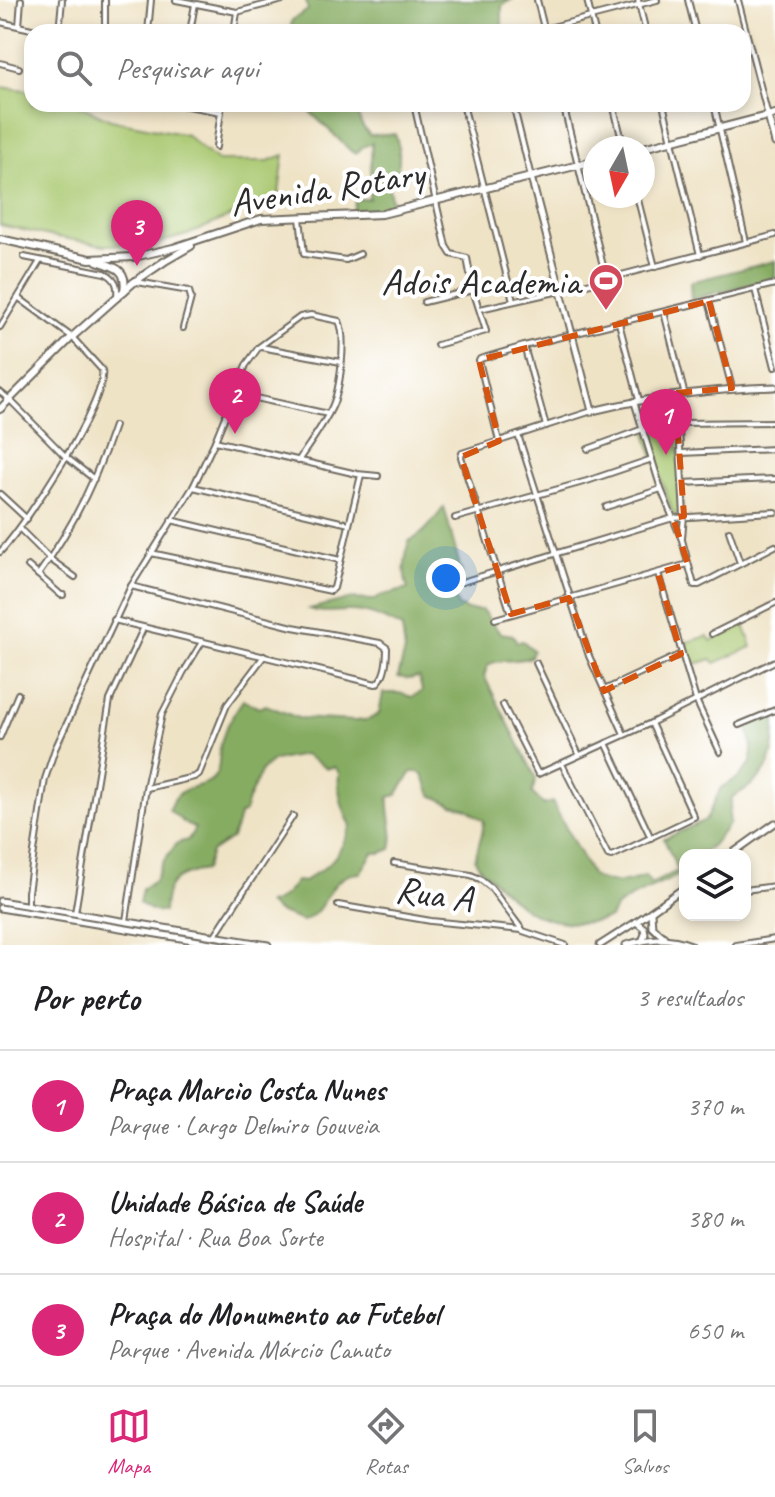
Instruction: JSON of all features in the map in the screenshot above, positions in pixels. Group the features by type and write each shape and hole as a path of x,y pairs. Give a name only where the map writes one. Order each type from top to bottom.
{"main road":[{"path":"655,145 771,115 775,143"},
{"name":"Avenida Rotary","path":"207,237 261,219 371,216 583,164"},
{"path":"531,177 592,411 681,393 775,387"},
{"path":"90,259 134,257 207,237"},
{"path":"0,409 72,337 134,282 207,237"},
{"path":"0,239 116,267 125,278 124,291"},
{"path":"738,849 775,823"},
{"path":"600,945 679,891"},
{"path":"0,901 268,945"},
{"path":"0,908 223,945"},
{"path":"651,912 652,927 665,938"},
{"path":"636,922 644,928 643,940"},
{"path":"170,935 171,928"},
{"path":"626,945 665,938 691,945"}],"street":[{"path":"19,26 21,0"},
{"path":"60,24 62,0"},
{"path":"105,0 105,24"},
{"path":"149,24 151,0"},
{"path":"176,0 237,12 283,0"},
{"path":"537,0 543,24"},
{"path":"587,0 593,24"},
{"path":"565,24 639,2 657,0"},
{"path":"688,0 694,24"},
{"path":"738,0 745,24"},
{"path":"639,2 644,24"},
{"path":"191,24 195,4"},
{"path":"235,24 237,12"},
{"path":"0,22 24,27"},
{"path":"751,45 771,115"},
{"path":"0,63 19,68"},
{"path":"216,147 221,112"},
{"path":"416,112 448,250 451,254 467,258 486,331 437,345"},
{"path":"465,112 513,301"},
{"path":"515,112 531,177"},
{"path":"565,112 606,278"},
{"path":"615,112 621,136"},
{"path":"665,112 700,255"},
{"path":"716,112 746,242"},
{"path":"640,208 655,267"},
{"path":"300,216 304,254 346,260 360,254"},
{"path":"480,309 775,235"},
{"path":"24,257 105,273 115,280 117,298"},
{"path":"0,327 40,261"},
{"path":"134,282 189,291 191,298 183,328"},
{"path":"499,441 480,359 775,284"},
{"path":"755,289 775,367"},
{"path":"424,302 473,290"},
{"path":"0,552 27,519 66,457 103,377 102,370 72,337 19,298"},
{"path":"709,301 732,388"},
{"path":"664,312 681,393 678,423 684,516 682,540"},
{"path":"29,913 28,892 48,766 114,620 131,586 193,487 246,365 259,347 303,316 314,315 341,324 341,362 334,403 298,461"},
{"path":"619,323 643,429 661,489 682,540 693,583 697,585 775,546"},
{"path":"524,346 546,426"},
{"path":"259,347 341,362"},
{"path":"0,392 66,457 94,479"},
{"path":"233,393 328,414"},
{"path":"225,415 245,408 249,396"},
{"path":"511,614 477,511 462,453 592,411"},
{"path":"588,449 643,429 678,423 775,422"},
{"path":"38,575 75,520 114,426"},
{"path":"518,435 589,656 624,734"},
{"path":"215,441 361,475 378,476"},
{"path":"681,453 775,449"},
{"path":"455,518 587,481 652,459"},
{"path":"151,553 333,590 361,475"},
{"path":"682,483 775,479"},
{"path":"193,487 349,524"},
{"path":"606,507 661,489"},
{"path":"0,494 27,519"},
{"path":"462,582 673,518 775,512"},
{"path":"171,520 341,561"},
{"path":"20,529 50,559 75,577"},
{"path":"729,531 740,563"},
{"path":"495,619 688,564"},
{"path":"28,566 63,595"},
{"path":"658,573 696,700 720,752"},
{"path":"114,620 376,684 384,674 387,648 384,644 293,627 131,586"},
{"path":"712,634 775,603"},
{"path":"75,913 107,713 115,686 143,629"},
{"path":"126,921 146,788 162,714 202,642"},
{"path":"604,691 681,654"},
{"path":"146,788 199,774 227,705 264,656"},
{"path":"503,705 538,774 651,723 775,661"},
{"path":"536,663 579,755"},
{"path":"0,737 18,694"},
{"path":"739,725 775,710"},
{"path":"562,763 610,857 694,817 651,723"},
{"path":"606,743 651,838"},
{"path":"215,935 293,816"},
{"path":"394,863 480,879 491,888 523,931"},
{"path":"751,889 775,886"},
{"name":"Rua A","path":"338,905 431,921 523,931 565,945"},
{"path":"736,945 775,939"}],"highlighted area":[{"path":"709,301 732,388 675,393 684,516 673,518 688,564 658,573 681,654 604,691 569,598 511,614 461,457 499,441 479,360"}],"green space":[{"path":"306,0 511,0 502,5 502,24 291,24 292,20 308,10"},
{"path":"0,87 24,90 24,112 94,112 111,120 187,135 218,161 268,161 284,155 278,201 249,208 187,235 154,244 104,245 0,225"},
{"path":"310,112 358,112 360,121 370,135 395,134 399,161 396,174 388,185 393,206 352,213 356,199 369,199 372,143 356,153"},
{"path":"775,261 775,278 691,299 690,282"},
{"path":"673,425 677,429 683,512 679,515 673,514 647,437 648,430"},
{"path":"444,507 462,574 454,596 458,606 466,610 482,610 500,633 513,635 517,642 523,641 533,650 531,657 490,664 484,676 536,778 532,793 544,805 552,802 592,876 618,883 645,876 651,884 678,871 664,839 706,820 721,788 739,777 751,763 748,725 775,714 769,764 756,781 732,797 730,823 708,849 679,849 679,875 623,902 610,918 566,922 543,917 523,907 480,868 475,859 484,821 467,809 431,795 423,774 412,772 397,795 389,797 393,836 391,849 373,853 360,873 340,880 318,910 302,921 267,904 280,899 296,881 305,882 331,862 342,847 351,825 343,807 339,773 335,767 327,768 304,755 272,761 261,771 232,838 211,852 205,870 187,874 174,882 166,894 164,912 153,911 139,903 142,889 155,881 163,862 177,843 188,840 195,828 169,810 174,800 187,789 213,779 218,769 224,734 243,700 259,708 266,705 298,718 354,721 368,720 379,714 383,693 412,697 422,691 419,677 398,677 405,651 402,628 362,612 309,609 349,599 374,600 408,589 405,560 409,541"},
{"path":"743,622 752,647 715,663 712,659 692,665 687,642 708,636 711,641"}],"place":[{"name":"Praça do Monumento ao Futebol","path":"137,266"},
{"name":"Adois Academia","path":"606,312"},
{"name":"Unidade Básica de Saúde","path":"235,434"},
{"name":"Praça Marcio Costa Nunes","path":"666,455"}]}
